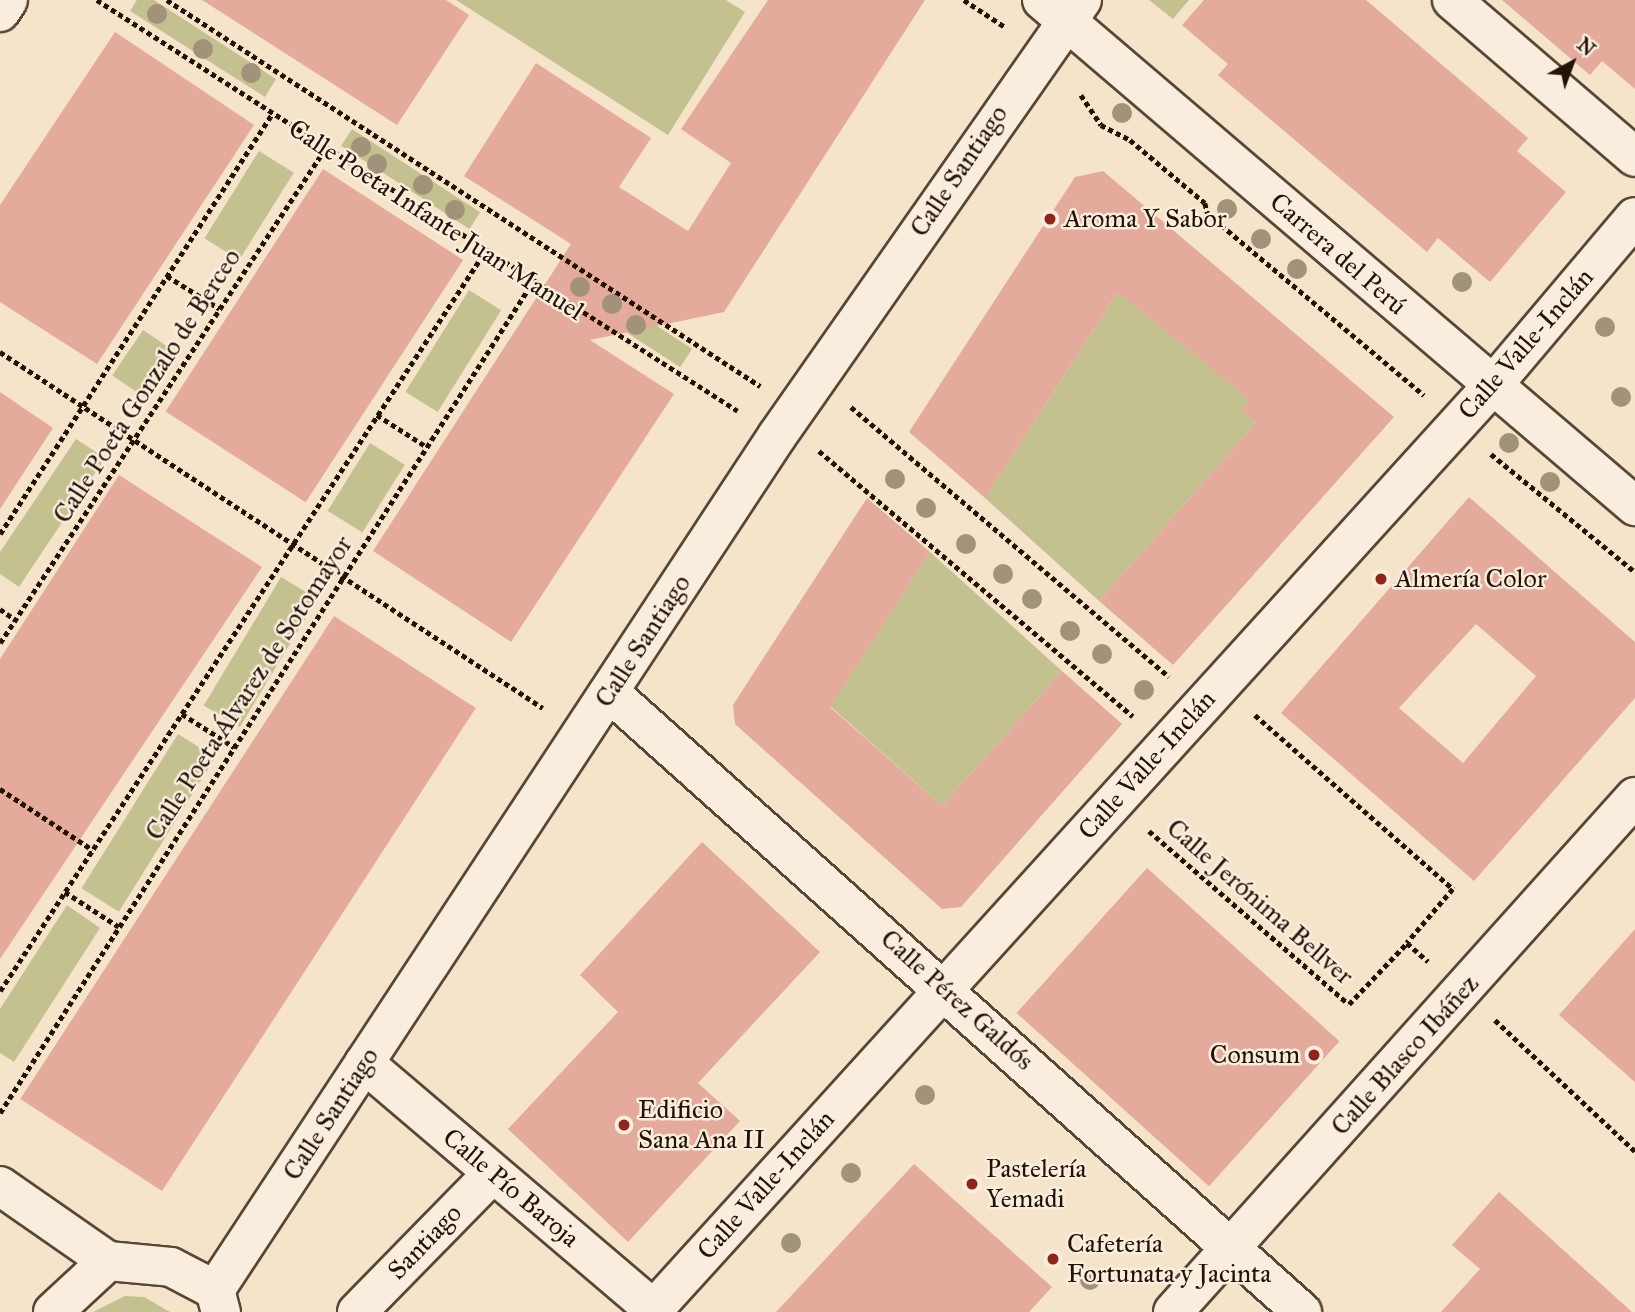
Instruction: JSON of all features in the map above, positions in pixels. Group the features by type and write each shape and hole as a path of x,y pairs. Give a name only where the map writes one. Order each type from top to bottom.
{"street":[{"path":"0,12 8,0"},
{"path":"1452,0 1635,157"},
{"name":"Calle Santiago","path":"218,1301 365,1063 1063,7"},
{"name":"Carrera del Perú","path":"1063,7 1492,386 1635,506"},
{"name":"Calle Valle-Inclán","path":"656,1311 944,987 1492,386 1635,217"},
{"name":"Calle Pérez Galdós","path":"609,692 944,987 1302,1312"},
{"name":"Calle Blasco Ibáñez","path":"1173,1312 1635,797"},
{"name":"Calle Pío Baroja","path":"365,1063 656,1311"},
{"name":"Santiago","path":"357,1312 493,1173"},
{"path":"0,1186 108,1261 149,1261 218,1301"},
{"path":"53,1312 108,1261"}],"path":[{"name":"Calle Poeta Infante Juan Manuel","path":"97,0 532,283 793,412"},
{"name":"Calle Poeta Infante Juan Manuel","path":"167,0 793,412"},
{"path":"964,0 999,23"},
{"path":"1077,85 1101,125 1130,140 1205,203 1208,215 1388,363"},
{"name":"Calle Poeta Gonzalo de Berceo","path":"0,534 272,114"},
{"name":"Calle Poeta Gonzalo de Berceo","path":"0,643 325,149"},
{"name":"Calle Poeta Álvarez de Sotomayor","path":"0,991 484,253"},
{"path":"167,276 220,309"},
{"name":"Calle Poeta Álvarez de Sotomayor","path":"0,1113 532,283"},
{"path":"0,352 582,733"},
{"path":"793,412 1211,695"},
{"path":"793,412 1165,745"},
{"path":"377,415 427,447"},
{"path":"1532,490 1635,572"},
{"path":"0,609 16,620"},
{"name":"Calle Jerónima Bellver","path":"1114,801 1349,1004 1407,943 1452,889 1211,695"},
{"path":"182,714 234,747"},
{"path":"0,789 93,850"},
{"path":"65,892 119,927"},
{"path":"1407,943 1462,990 1635,1151"}],"shaded area":[{"path":"137,0 154,0 276,79 265,97 130,11"},
{"path":"456,0 726,0 745,12 668,135"},
{"path":"1149,0 1189,0 1173,19"},
{"path":"352,129 480,212 469,229 341,146"},
{"path":"259,151 294,173 239,260 204,238"},
{"path":"563,265 692,349 680,367 551,283"},
{"path":"1120,289 1250,400 1242,410 1256,423 1099,601 985,498"},
{"path":"469,290 501,310 438,412 405,392"},
{"path":"143,330 177,353 146,399 112,376"},
{"path":"76,439 105,458 19,587 0,574 0,552"},
{"path":"370,443 405,465 362,533 328,511"},
{"path":"930,552 1062,671 942,806 830,706"},
{"path":"281,577 317,599 240,727 204,706"},
{"path":"178,734 215,757 119,912 82,888"},
{"path":"67,905 100,928 14,1062 0,1053 0,1009"},
{"path":"125,1296 144,1297 170,1312 93,1312"}],"building":[{"path":"202,0 446,0 469,15 397,125"},
{"path":"768,0 925,0 724,312 590,340 674,394 511,642 373,551 571,244 464,176 536,63 651,138 619,187 688,231 731,163 681,129"},
{"path":"1204,0 1366,0 1528,138 1517,151 1566,192 1490,282 1438,238 1427,252 1218,75 1228,64 1182,25"},
{"path":"1502,0 1635,0 1635,89 1602,61 1590,75"},
{"path":"115,32 254,125 97,364 0,302 0,205"},
{"path":"323,169 463,260 306,502 166,411"},
{"path":"1103,171 1394,417 1173,665 1099,601 1256,423 1241,410 1250,400 1118,292 985,498 909,432 1075,177"},
{"path":"0,392 53,428 0,509"},
{"path":"119,475 262,567 0,959 0,659"},
{"path":"1469,497 1635,642 1635,698 1474,881 1281,713","holes":["1476,624 1536,676 1463,763 1399,708"]},
{"path":"867,498 930,552 830,707 942,806 1062,671 1122,724 961,907 942,909 735,724 733,705"},
{"path":"334,616 476,708 162,1191 20,1099"},
{"path":"702,842 820,952 698,1083 740,1121 628,1242 508,1129 618,1012 580,975"},
{"path":"1147,868 1339,1041 1209,1186 1017,1013"},
{"path":"1635,929 1635,1082 1559,1015"},
{"path":"914,1164 1052,1287 1029,1312 776,1312"},
{"path":"1499,1192 1632,1312 1441,1312 1480,1269 1452,1245"}],"place":[{"name":"Aroma Y Sabor","path":"1050,219"},
{"name":"Almería Color","path":"1381,579"},
{"name":"Consum","path":"1314,1055"},
{"name":"Edificio Sana Ana II","path":"624,1125"},
{"name":"Pastelería Yemadi","path":"972,1184"},
{"name":"Cafetería Fortunata y Jacinta","path":"1053,1259"}]}
